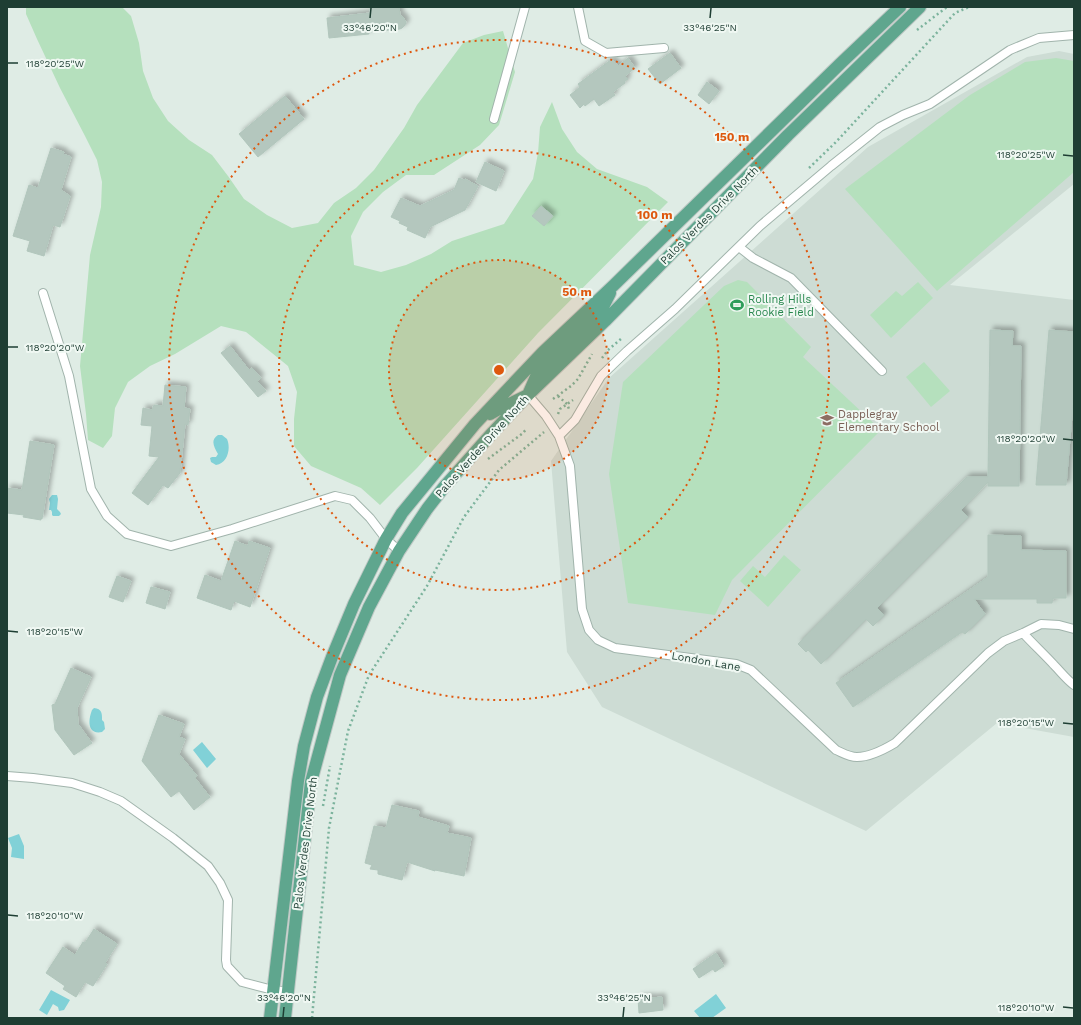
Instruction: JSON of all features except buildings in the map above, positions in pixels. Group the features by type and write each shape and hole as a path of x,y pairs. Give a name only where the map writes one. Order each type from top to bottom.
{"main road":[{"name":"Palos Verdes Drive North","path":"270,1018 298,781 304,746 317,697 332,657 354,604 386,539 406,508 475,424 543,352 900,7"},
{"name":"Palos Verdes Drive North","path":"286,1018 311,782 340,675 369,607 400,551 427,509 444,487 528,395 605,321 788,135 920,7"},
{"path":"475,424 497,410 528,395 538,372 601,310 614,285"}],"lane":[{"path":"494,119 525,7"},
{"path":"578,7 585,41 606,53 664,48"},
{"path":"559,436 575,420 601,376 675,309 760,226 880,127 903,115 930,104 1010,50 1039,38 1074,35"},
{"path":"739,247 753,258 791,278 882,371"},
{"path":"43,293 69,376 91,489 107,516 127,534 171,546 232,529 335,496 352,500 370,518 386,539 400,551"},
{"name":"London Lane","path":"528,395 546,416 559,436 570,466 582,609 590,630 598,640 615,648 736,664 750,670 836,750 846,755 857,757 887,749 988,653 1004,641 1041,624 1059,625 1074,629"},
{"path":"1024,633 1064,677 1074,685"},
{"path":"7,776 72,783 100,792 121,801 173,838 208,866 220,883 228,900 227,966 242,982 273,990 288,992"}],"path":[{"path":"558,396 567,404 571,414"},
{"path":"312,1018 329,828 348,731 368,675 427,586 464,517 499,470 552,425"},
{"path":"486,462 491,456 523,433 527,428"},
{"path":"323,807 331,761"}],"shaded area":[{"name":"Dapplegray Elementary School","path":"1059,51 1074,54 1074,184 950,285 1074,300 1074,737 997,723 866,831 602,707 567,652 551,461 609,378 868,147 1027,57"}],"green space":[{"path":"26,7 122,7 131,16 139,43 143,71 153,98 168,121 189,140 212,155 244,199 267,215 292,228 318,223 334,203 356,188 374,170 404,128 417,105 463,43 484,35 503,31 515,72 499,125 480,145 434,175 406,175 383,192 363,212 351,236 354,265 381,272 406,265 431,254 452,241 504,224 533,179 538,153 540,127 552,102 562,129 577,152 597,169 647,187 668,202 538,333 417,468 380,505 361,488 311,466 294,446 294,419 297,392 288,366 246,332 221,326 175,354 150,366 128,382 115,408 112,436 103,448 88,440 80,366 90,255 101,207 102,182 97,160 37,39 26,14"},
{"path":"1056,58 1074,61 1074,172 937,291 845,189 970,95 1025,62"},
{"path":"738,280 747,282 811,347 803,357 881,430 732,580 715,615 628,603 609,474 623,382 724,286"},
{"path":"918,282 933,298 891,338 870,315 896,291 902,296"},
{"path":"924,362 950,391 931,407 906,377"},
{"path":"784,555 801,570 768,607 740,581 753,566 765,577"}],"water":[{"path":"218,435 222,435 227,439 229,447 226,458 220,464 216,465 211,462 210,458 216,457 218,454 213,441"},
{"path":"52,495 57,495 57,509 61,514 59,516 53,516 51,510 49,510 49,499"},
{"path":"94,708 99,709 102,713 102,720 104,722 105,729 102,732 94,731 90,726 89,722 92,710"},
{"path":"202,742 216,759 207,768 193,750"},
{"path":"19,834 24,846 24,859 11,857 12,848 8,838"},
{"path":"51,990 70,1000 64,1010 59,1011 58,1007 53,1004 47,1015 39,1010"},
{"path":"716,994 726,1008 712,1018 700,1018 694,1011"}],"place":[{"name":"Rolling Hills Rookie Field","path":"737,305"},
{"name":"Dapplegray Elementary School","path":"827,420"}]}
